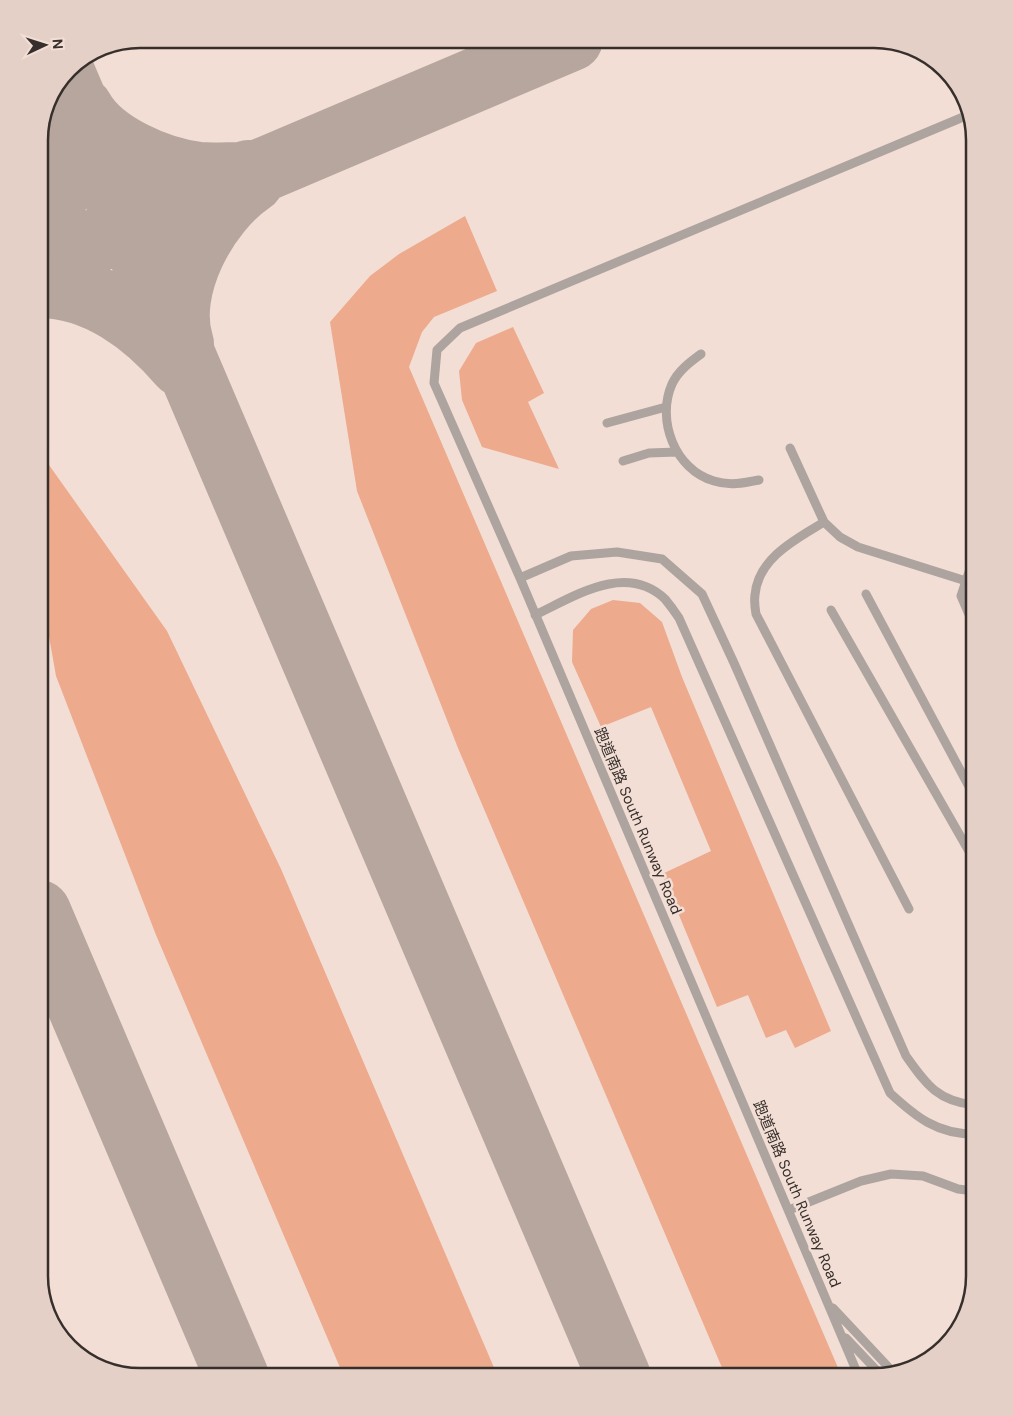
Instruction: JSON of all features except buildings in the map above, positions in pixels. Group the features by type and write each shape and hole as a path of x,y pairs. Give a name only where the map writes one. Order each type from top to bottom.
{"lane":[{"name":"跑道南路 South Runway Road","path":"855,1368 520,578 434,383 437,350 460,328 963,118"},
{"path":"701,354 686,365 672,384 666,407 668,430 677,452 692,470 713,481 736,484 759,480"},
{"path":"607,423 666,407"},
{"path":"790,448 824,522 840,537 858,547 966,581 961,596 966,608"},
{"path":"623,460 648,453 677,452"},
{"path":"824,522 783,548 770,560 760,576 755,594 756,614 909,909"},
{"path":"520,578 570,556 617,552 662,560 702,594 906,1056 928,1087 957,1103 966,1104"},
{"path":"535,615 581,593 610,583 630,582 650,589 665,599 679,618 890,1093 912,1113 932,1126 966,1134"},
{"path":"866,594 966,781"},
{"path":"832,610 966,846"},
{"path":"789,1210 861,1181 891,1174 923,1176 958,1189 966,1190"},
{"name":"跑道南路 South Runway Road","path":"828,1302 889,1367"},
{"name":"跑道南路 South Runway Road","path":"842,1337 874,1368"}],"shaded area":[{"path":"465,216 497,291 434,317 422,332 409,367 838,1368 722,1368 458,748 357,491 330,322 370,276 399,254"},
{"path":"513,327 544,393 528,402 559,469 482,447 462,400 459,371 476,343"},
{"path":"48,465 167,631 281,869 494,1368 340,1368 156,935 56,676 48,631"},
{"path":"613,600 640,603 662,622 682,677 831,1031 795,1048 786,1030 766,1038 748,995 717,1007 662,874 711,851 651,707 601,727 572,662 573,630 591,609"}],"taxiway":[{"path":"48,261 550,48"},
{"path":"67,82 615,1368"},
{"path":"48,217 58,191 66,158 67,140 64,92"},
{"path":"81,108 102,133 132,153 149,161 166,167 199,174 242,174 248,172"},
{"path":"182,344 178,322 179,300 184,276 193,253 219,212 252,181"},
{"path":"48,287 80,292 118,310 152,335 181,365"},
{"path":"48,933 233,1368"}]}
